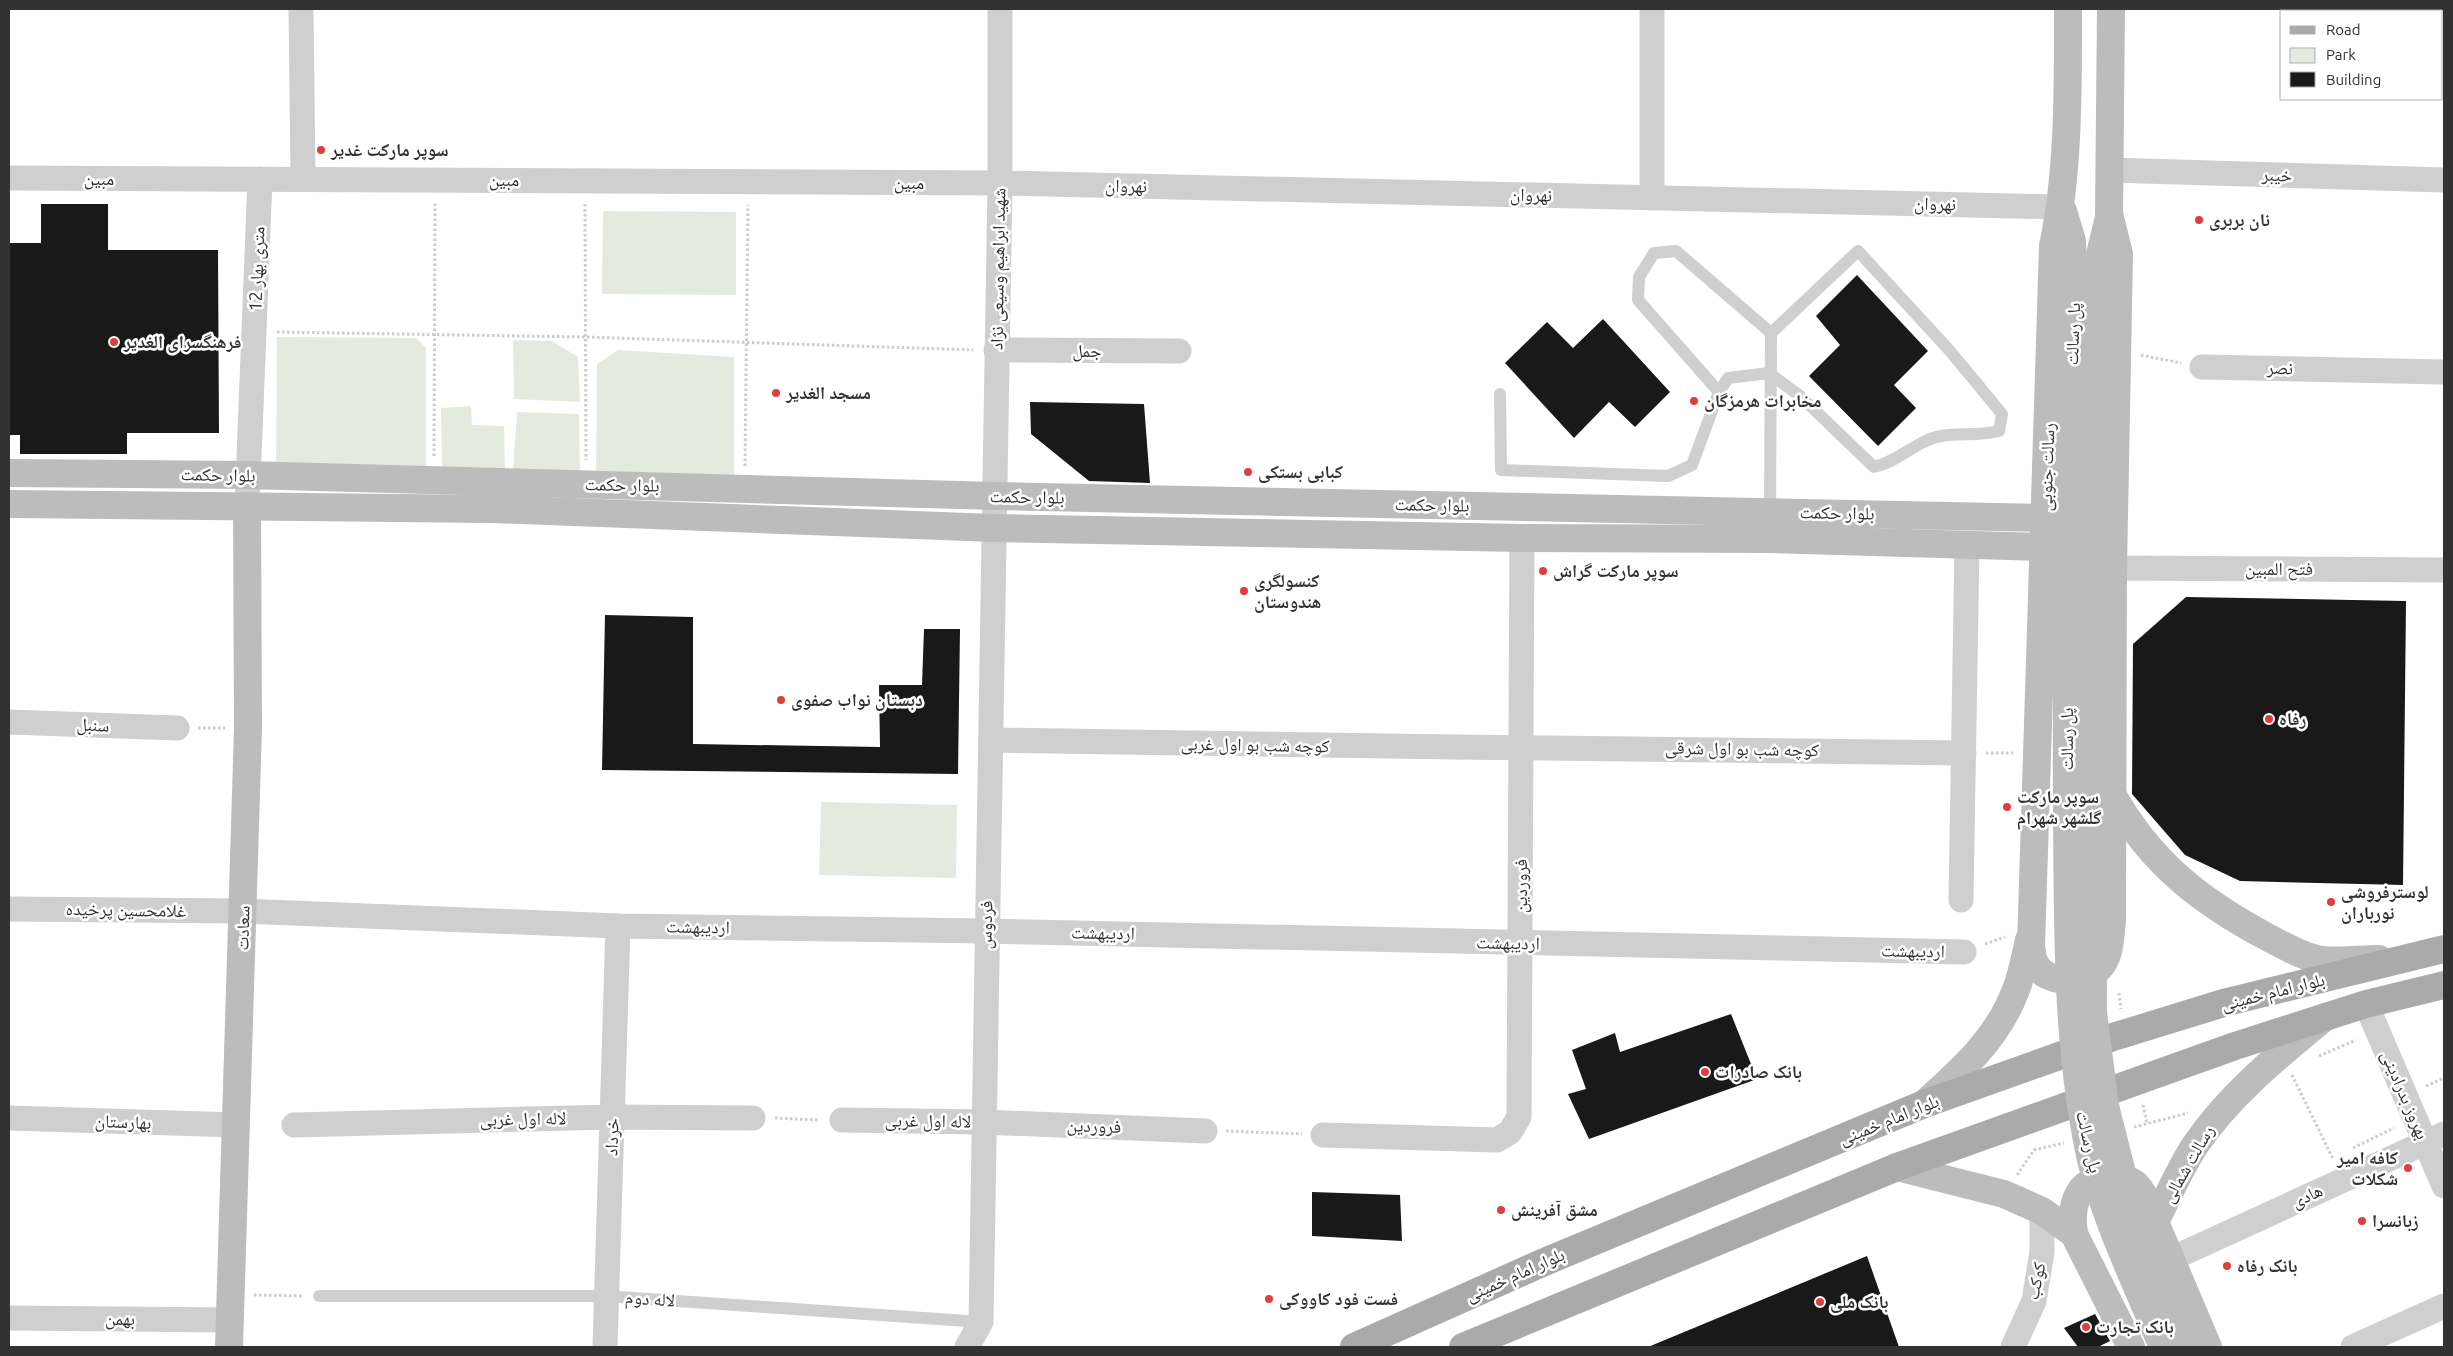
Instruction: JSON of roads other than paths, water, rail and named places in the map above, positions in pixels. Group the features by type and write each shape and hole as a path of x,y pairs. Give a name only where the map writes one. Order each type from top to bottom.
{"main road":[{"name":"رسالت جنوبی","path":"2032,926 2053,246 2061,207 2068,62 2068,9"},
{"path":"2032,926 2034,962 2040,969 2054,978 2072,980 2091,975 2101,966 2108,954 2112,921 2113,568 2119,254 2110,214 2111,9"},
{"name":"پل رسالت","path":"2061,207 2085,287 2092,742 2093,1012 2104,1106 2127,1193 2190,1347"},
{"name":"پل رسالت","path":"2110,214 2099,259 2085,287 2070,438 2067,738 2072,1028 2081,1111 2091,1159 2105,1205 2162,1347"},
{"name":"بلوار حکمت","path":"9,473 248,475 744,487 995,496 2046,518"},
{"name":"بلوار حکمت","path":"9,504 247,508 492,509 994,528 1522,538 1770,538 2045,547"},
{"name":"سعادت","path":"230,1347 248,728 247,508"},
{"path":"2113,795 2140,839 2162,862 2193,890 2234,919 2291,949 2321,960 2403,959"},
{"path":"1924,1104 1962,1070 1989,1041 2005,1016 2016,990 2032,926"},
{"name":"بلوار امام خمینی","path":"1354,1347 1542,1263 1924,1104 2124,1034 2227,1002 2444,949"},
{"name":"بلوار امام خمینی","path":"1463,1347 1897,1167 2236,1046 2366,1004 2444,985"},
{"name":"رسالت شمالی","path":"2208,1347 2156,1222 2195,1145 2214,1120 2266,1066 2325,1017"},
{"path":"1897,1167 2004,1194 2042,1211 2074,1234"},
{"path":"2131,1347 2074,1234 2073,1209 2081,1188 2099,1178 2126,1179 2136,1185 2156,1222"}],"street":[{"path":"301,9 303,179"},
{"name":"شهید ابراهیم وسیعی نژاد","path":"994,528 1000,183 1000,9"},
{"path":"1652,9 1652,198"},
{"name":"خیبر","path":"2110,170 2444,180"},
{"name":"مبین","path":"9,178 1000,183"},
{"name":"12 متری بهار","path":"247,508 260,179"},
{"name":"نهروان","path":"1000,183 2061,207"},
{"name":"جمل","path":"996,350 1179,351"},
{"name":"نصر","path":"2202,367 2444,372"},
{"name":"فردوس","path":"980,1322 994,528"},
{"name":"فروردین","path":"1323,1135 1497,1140 1510,1132 1519,1117 1521,943 1519,746 1522,538"},
{"path":"1961,900 1967,544"},
{"name":"فتح المبین","path":"2113,568 2444,570"},
{"name":"سنبل","path":"9,722 177,728"},
{"name":"کوچه شب بو اول غربی","path":"990,740 1266,746 1519,746"},
{"name":"کوچه شب بو اول شرقی","path":"1519,746 1964,753"},
{"name":"غلامحسین پرخیده","path":"9,909 243,911"},
{"name":"اردیبهشت","path":"243,911 618,926 986,931 1964,952"},
{"name":"خرداد","path":"604,1347 618,926"},
{"name":"بهروز بدرادینی","path":"2366,1004 2378,1032 2435,1139 2444,1186"},
{"name":"لاله اول غربی","path":"294,1125 612,1117 753,1118"},
{"name":"بهارستان","path":"9,1118 237,1125"},
{"name":"لاله اول غربی","path":"842,1120 983,1122"},
{"name":"فروردین","path":"983,1122 1205,1131"},
{"name":"هادی","path":"2171,1259 2435,1139"},
{"name":"کوکب","path":"2013,1347 2034,1301 2042,1252 2042,1211"},
{"path":"2352,1347 2444,1306"},
{"name":"بهمن","path":"9,1318 231,1307"},
{"path":"967,1347 980,1322"}],"lane":[{"path":"1719,392 1638,300 1639,277 1654,253 1676,251 1771,333"},
{"path":"1500,394 1501,470 1668,476 1692,465 1719,392 1728,378 1769,373 1800,396 1874,467 1888,464 1940,436 1981,436 1999,431 2002,414 1950,351 1858,251 1771,333 1769,373 1770,538"},
{"name":"لاله دوم","path":"319,1296 605,1296 980,1322"}],"place":[{"name":"سوپر مارکت غدیر","path":"321,150"},
{"name":"نان بربری","path":"2199,220"},
{"name":"فرهنگسرای الغدیر","path":"114,342"},
{"name":"مسجد الغدیر","path":"776,393"},
{"name":"مخابرات هرمزگان","path":"1694,401"},
{"name":"کبابی بستکی","path":"1248,472"},
{"name":"سوپر مارکت گراش","path":"1543,571"},
{"name":"کنسولگری هندوستان","path":"1244,591"},
{"name":"دبستان نواب صفوی","path":"781,700"},
{"name":"رفاه","path":"2269,719"},
{"name":"سوپر مارکت گلشهر شهرام","path":"2007,807"},
{"name":"لوسترفروشی نورباران","path":"2331,902"},
{"name":"بانک صادرات","path":"1705,1072"},
{"name":"کافه امیر شکلات","path":"2408,1168"},
{"name":"مشق آفرینش","path":"1501,1210"},
{"name":"زبانسرا","path":"2362,1221"},
{"name":"بانک رفاه","path":"2227,1266"},
{"name":"فست فود کاووکی","path":"1269,1299"},
{"name":"بانک ملی","path":"1820,1302"},
{"name":"بانک تجارت","path":"2086,1327"}]}
